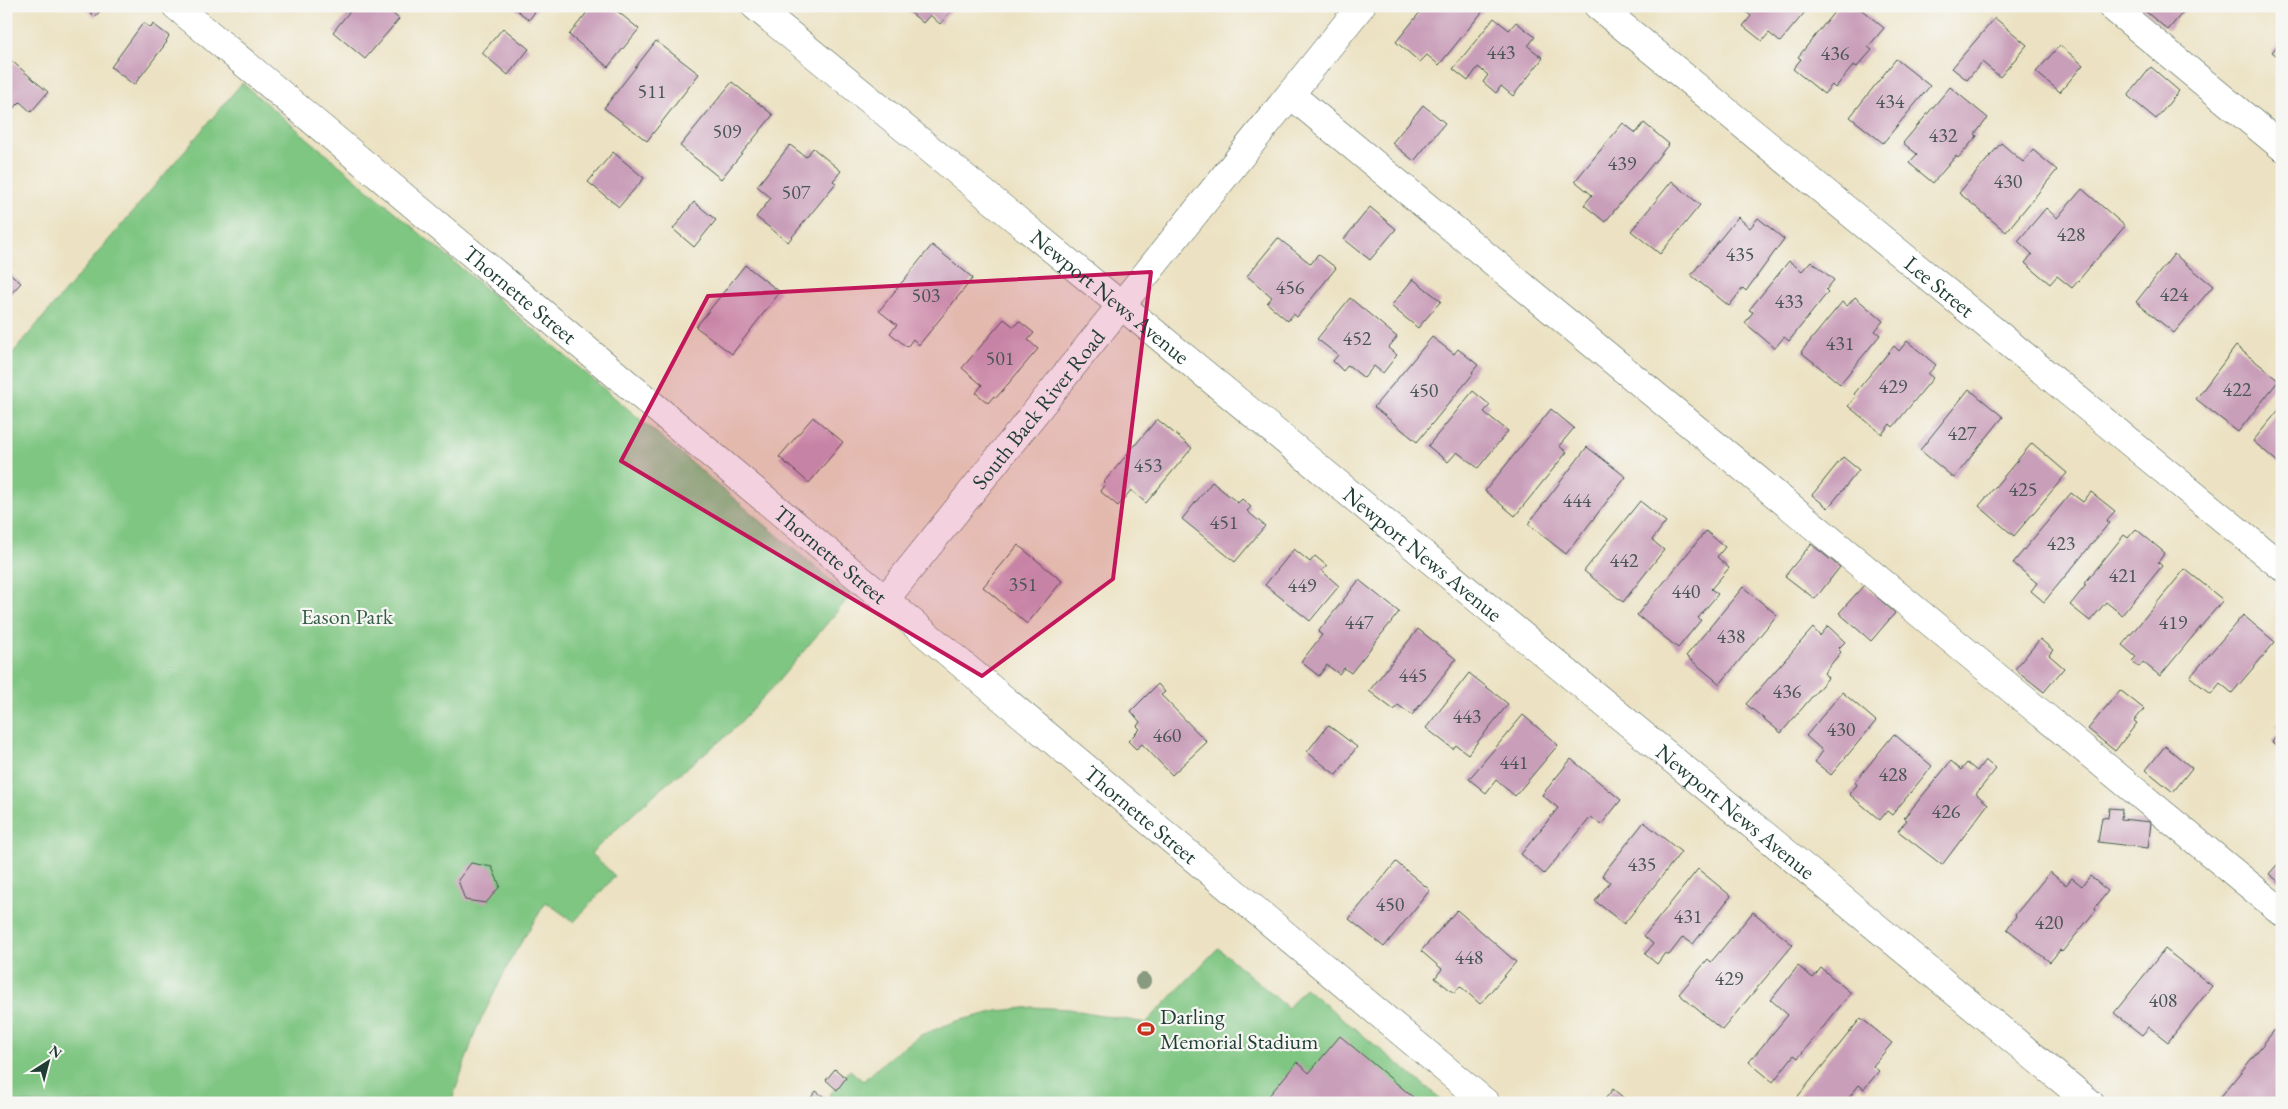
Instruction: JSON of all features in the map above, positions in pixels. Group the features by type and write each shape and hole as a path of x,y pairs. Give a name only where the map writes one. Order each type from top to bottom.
{"street":[{"name":"Thornette Street","path":"176,6 884,601 1486,1103"},
{"name":"Newport News Avenue","path":"755,6 2090,1103"},
{"name":"South Back River Road","path":"884,601 1362,6"},
{"name":"Lee Street","path":"1598,6 2282,567"},
{"path":"2111,6 2282,147"},
{"path":"1291,95 2282,912"}],"highlighted area":[{"path":"1151,272 1113,579 982,676 621,461 708,296"}],"green space":[{"name":"Eason Park","path":"242,83 841,589 851,595 775,685 731,732 659,790 591,853 615,876 574,922 546,902 511,959 476,1030 451,1103 6,1103 6,361"},
{"name":"Darling Memorial Stadium","path":"1218,948 1288,1008 1305,988 1446,1103 823,1103 850,1070 863,1081 890,1057 921,1035 957,1021 998,1011 1033,1007 1068,1009 1146,1023"}],"building":[{"path":"83,6 104,6 95,17"},
{"path":"354,6 384,6 399,19 365,59 333,32"},
{"path":"512,6 539,6 529,20"},
{"path":"592,6 611,6 639,29 608,67 569,35"},
{"path":"903,6 955,6 940,24 930,15 923,23"},
{"path":"1425,6 1487,6 1439,65 1427,55 1420,62 1396,42"},
{"path":"1739,6 1810,6 1780,42 1769,33 1762,41 1743,26 1751,16"},
{"path":"1839,6 1857,6 1884,28 1868,47 1872,50 1857,67 1854,65 1835,88 1832,85 1824,94 1793,69 1801,59 1798,57"},
{"path":"2139,6 2188,6 2168,30"},
{"path":"1494,18 1509,30 1516,22 1535,37 1528,46 1543,58 1513,96 1501,86 1496,93 1483,82 1488,75 1478,67 1468,81 1453,69"},
{"path":"1995,18 2027,45 2000,77 1982,62 1967,80 1952,68"},
{"path":"143,23 151,28 153,24 169,36 167,42 134,85 111,67"},
{"path":"503,28 529,49 508,75 482,53"},
{"path":"2282,40 2282,60 2272,52"},
{"path":"656,41 699,74 647,141 604,108"},
{"path":"2060,45 2083,65 2060,92 2036,72"},
{"path":"6,56 48,92 31,112 20,102 6,116"},
{"path":"1896,59 1930,86 1883,143 1850,117"},
{"path":"2151,67 2179,91 2156,119 2128,96"},
{"path":"732,82 773,115 721,179 680,146"},
{"path":"1950,87 1988,118 1975,134 1977,136 1958,158 1956,156 1933,183 1909,163 1917,154 1903,143"},
{"path":"1423,105 1445,123 1414,161 1392,143"},
{"path":"1623,123 1636,133 1644,123 1669,144 1605,222 1584,205 1592,195 1575,181"},
{"path":"2001,143 2023,162 2033,150 2057,170 2006,232 1959,193"},
{"path":"790,145 806,157 813,148 841,171 833,181 836,183 788,242 756,217 771,198 757,186"},
{"path":"613,152 644,178 619,207 588,182"},
{"path":"1672,181 1700,205 1660,254 1631,231"},
{"path":"2082,189 2125,226 2072,288 2057,276 2050,284 2025,263 2032,254 2018,241 2046,208 2057,218"},
{"path":"694,202 716,220 694,247 673,229"},
{"path":"1370,207 1396,229 1370,260 1344,239"},
{"path":"1738,217 1750,228 1758,218 1784,239 1746,291 1743,288 1729,306 1691,275"},
{"path":"1278,238 1311,264 1318,254 1336,268 1297,317 1293,314 1288,321 1267,303 1272,297 1247,276"},
{"path":"932,245 973,278 919,345 913,339 907,347 890,333 897,325 879,311"},
{"path":"2174,254 2213,286 2174,333 2136,302"},
{"path":"1789,261 1802,271 1811,261 1834,280 1826,290 1828,292 1789,341 1784,337 1775,348 1745,323 1753,312 1749,310"},
{"path":"745,265 780,292 732,354 696,327"},
{"path":"6,270 21,283 6,299"},
{"path":"1413,279 1441,301 1418,328 1391,306"},
{"path":"1855,297 1883,321 1875,331 1880,335 1840,384 1801,352 1842,302 1847,306"},
{"path":"1350,298 1397,337 1388,348 1397,355 1383,373 1374,366 1364,378 1348,365 1343,371 1333,361 1338,355 1317,339"},
{"path":"1004,319 1014,327 1019,321 1034,333 1028,340 1038,349 996,398 994,396 988,403 976,393 982,385 962,368"},
{"path":"1432,337 1454,354 1458,349 1478,365 1472,372 1473,374 1417,442 1374,407"},
{"path":"1907,341 1936,365 1928,374 1933,378 1893,427 1890,424 1882,434 1848,406 1856,396 1854,394 1894,346 1899,351"},
{"path":"2236,346 2279,380 2238,432 2196,399"},
{"path":"1969,389 2003,417 1954,478 1920,450"},
{"path":"1473,391 1490,405 1484,412 1508,431 1478,468 1457,452 1448,462 1428,446"},
{"path":"2282,406 2282,461 2280,464 2253,441"},
{"path":"1551,409 1574,428 1559,446 1567,452 1515,516 1485,491"},
{"path":"813,417 843,442 809,483 779,457"},
{"path":"1157,419 1192,448 1146,503 1131,490 1118,506 1100,491 1105,484 1104,482"},
{"path":"2032,443 2067,473 2014,536 1979,506"},
{"path":"1587,447 1626,477 1566,554 1528,524"},
{"path":"1843,457 1859,470 1828,508 1812,495"},
{"path":"1212,482 1238,503 1242,499 1251,507 1247,511 1265,526 1235,562 1182,519"},
{"path":"2091,492 2115,511 2106,521 2109,523 2044,602 2031,591 2037,583 2013,563 2071,493 2083,502"},
{"path":"1640,501 1666,522 1652,540 1664,550 1623,602 1584,571"},
{"path":"2136,529 2165,553 2158,562 2162,566 2122,615 2106,602 2090,621 2070,605 2086,585 2084,584 2124,535 2128,538"},
{"path":"1706,531 1725,547 1717,557 1729,568 1711,589 1718,594 1698,618 1701,620 1678,648 1637,615"},
{"path":"1811,544 1840,567 1815,599 1785,576"},
{"path":"1018,545 1062,581 1027,624 983,587"},
{"path":"1294,549 1310,562 1315,556 1327,566 1322,571 1339,586 1310,621 1265,585"},
{"path":"2185,569 2223,600 2160,676 2143,662 2139,667 2132,661 2136,657 2122,645"},
{"path":"1359,580 1399,612 1351,673 1344,668 1339,674 1327,665 1319,676 1301,662 1322,635 1318,632"},
{"path":"1864,585 1895,613 1871,641 1839,613"},
{"path":"1743,587 1777,615 1720,684 1686,656"},
{"path":"2243,615 2275,642 2232,693 2220,683 2211,694 2190,677"},
{"path":"1828,626 1845,642 1838,649 1841,652 1824,673 1828,678 1781,733 1746,704 1813,628 1820,636"},
{"path":"1418,629 1456,659 1412,715 1398,705 1394,710 1369,691"},
{"path":"2040,639 2053,650 2049,655 2064,668 2044,692 2015,669"},
{"path":"1469,673 1508,704 1468,754 1456,745 1453,749 1426,728"},
{"path":"1158,684 1165,692 1161,695 1207,742 1172,775 1142,744 1136,749 1128,741 1140,729 1137,726 1140,722 1131,711"},
{"path":"2120,690 2144,709 2134,721 2137,723 2115,751 2088,729"},
{"path":"1842,692 1876,721 1831,775 1815,762 1823,751 1806,736"},
{"path":"1523,715 1558,745 1515,796 1496,780 1486,793 1469,779"},
{"path":"2282,719 2282,750 2272,742 2281,731 2276,726"},
{"path":"1328,725 1357,747 1336,775 1307,752"},
{"path":"1894,734 1932,766 1892,815 1887,811 1880,820 1849,794 1857,785 1855,782"},
{"path":"2165,746 2192,768 2173,792 2146,770"},
{"path":"1571,759 1621,800 1601,825 1591,817 1544,874 1521,854 1558,808 1542,795"},
{"path":"1985,760 1996,769 1976,794 1988,804 1942,865 1898,831 1907,820 1904,818 1951,761 1961,770 1967,763 1977,771"},
{"path":"2109,808 2122,809 2121,819 2151,822 2148,848 2098,842 2102,817 2108,818"},
{"path":"1644,822 1681,852 1624,924 1595,901 1610,882 1602,875"},
{"path":"2282,859 2282,884 2269,874"},
{"path":"1396,862 1430,890 1384,947 1349,919"},
{"path":"471,863 492,867 500,886 486,903 465,900 458,880"},
{"path":"1698,869 1731,896 1693,944 1683,937 1669,955 1665,953 1657,964 1645,954 1653,944 1644,936"},
{"path":"2050,872 2066,885 2072,878 2082,886 2090,876 2108,891 2095,908 2096,910 2062,952 2060,950 2050,962 2007,929 2015,915"},
{"path":"1457,910 1516,962 1480,1004 1460,986 1454,993 1435,978 1442,969 1421,951"},
{"path":"1753,912 1793,945 1722,1030 1679,994 1708,959 1711,962"},
{"path":"2165,949 2212,986 2168,1042 2149,1027 2142,1035 2114,1013"},
{"path":"1798,966 1813,978 1821,968 1851,993 1798,1058 1794,1055 1773,1082 1749,1062 1788,1015 1771,1000"},
{"path":"1861,1018 1892,1043 1873,1066 1879,1071 1864,1089 1859,1085 1845,1103 1797,1103 1795,1100"},
{"path":"2277,1027 2282,1031 2282,1103 2224,1103 2219,1099"},
{"path":"1340,1036 1420,1103 1263,1103 1297,1062 1309,1073"},
{"path":"835,1069 846,1078 837,1090 826,1080"},
{"path":"1613,1089 1630,1103 1602,1103"},
{"path":"816,1091 828,1100 826,1103 807,1103"}],"place":[{"name":"Darling Memorial Stadium","path":"1146,1029"}]}
